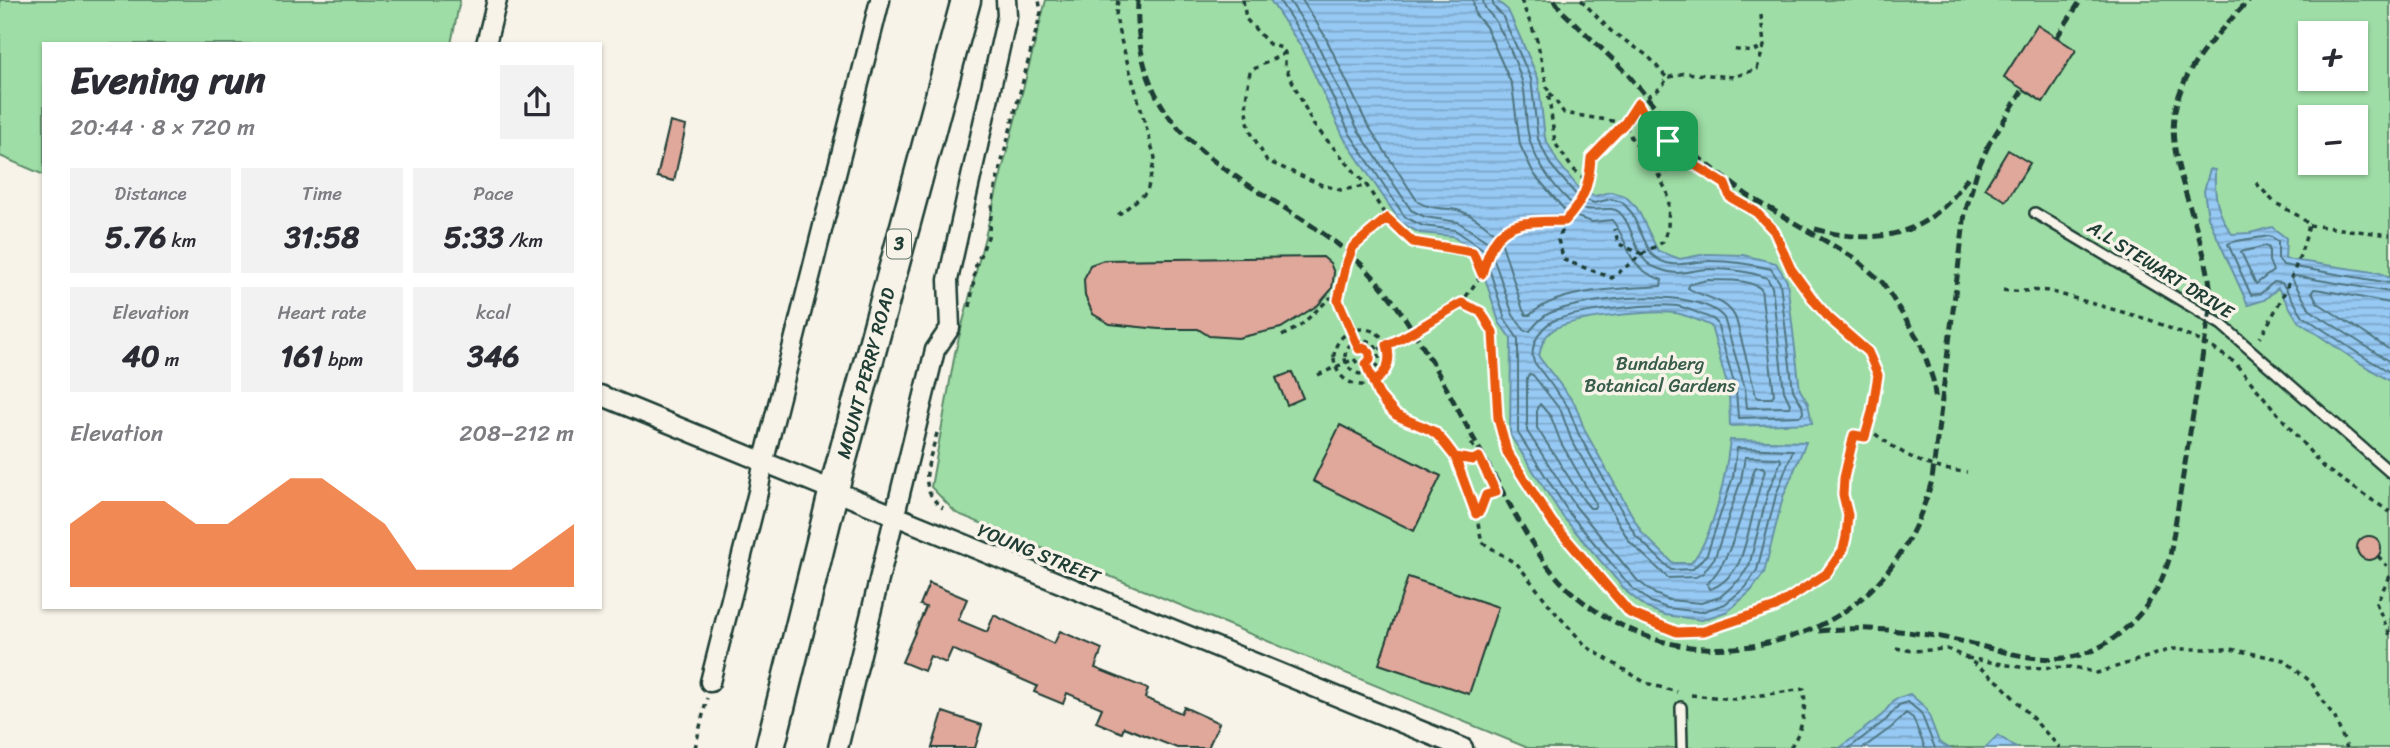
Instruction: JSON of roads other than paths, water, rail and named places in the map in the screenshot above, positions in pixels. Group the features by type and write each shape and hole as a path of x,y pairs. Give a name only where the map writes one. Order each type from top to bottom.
{"main road":[{"name":"MOUNT PERRY ROAD","path":"770,748 834,489 966,0"}],"street":[{"path":"486,42 497,0"},
{"path":"710,682 880,0"},
{"path":"838,748 935,350 950,328 948,280 1007,16 1006,0"},
{"name":"YOUNG STREET","path":"602,396 1463,748"}],"lane":[{"name":"A.L STEWART DRIVE","path":"2035,213 2222,325 2390,472"},
{"path":"1681,707 1682,748"}],"water":[{"path":"1270,0 1496,0 1508,10 1538,78 1545,138 1557,161 1581,191 1595,196 1611,192 1625,196 1637,208 1658,251 1680,259 1706,254 1743,255 1776,263 1787,281 1800,390 1808,403 1812,423 1730,426 1729,392 1711,326 1680,314 1631,314 1575,322 1553,330 1542,345 1539,357 1575,404 1585,431 1642,533 1673,563 1691,563 1706,538 1722,487 1730,440 1806,442 1783,497 1764,573 1751,591 1728,611 1702,620 1665,615 1647,608 1627,592 1563,517 1510,435 1511,339 1499,322 1477,253 1452,236 1420,233 1401,223 1344,138 1302,48"},
{"path":"2210,169 2215,170 2218,204 2232,234 2250,233 2272,227 2286,238 2285,259 2380,273 2390,278 2390,381 2298,321 2278,288 2264,300 2248,305 2208,217 2204,191"},
{"path":"1910,694 1926,708 1939,742 1949,748 1840,748 1882,715 1895,699"},
{"path":"1998,735 2016,748 1985,748"}],"railway":[{"path":"1138,0 1142,53 1157,96 1181,131 1212,159 1248,185 1324,234 1361,264 1387,293 1419,340 1532,544 1566,587 1593,609 1622,626 1678,645 1697,648 1752,646 1815,628 1862,598 1897,558 1923,508 1932,480 1965,213 1978,168 1990,142"},
{"path":"1554,0 1562,11 1623,69 1699,158 1747,195 1856,259 1883,283 1921,344 1933,380 1936,402"},
{"path":"2057,37 2081,0"},
{"path":"1819,631 1864,629 1911,632 2014,654 2060,658 2082,654 2105,644 2127,627 2148,603 2159,585 2170,556 2211,303 2206,261 2177,162 2174,120 2178,100 2195,63 2249,0"},
{"path":"1986,149 2022,91"},
{"path":"1815,229 1862,237 1903,231 1939,211 1969,175"}],"park label":[{"name":"Bundaberg Botanical Gardens","path":"1660,374"}]}
